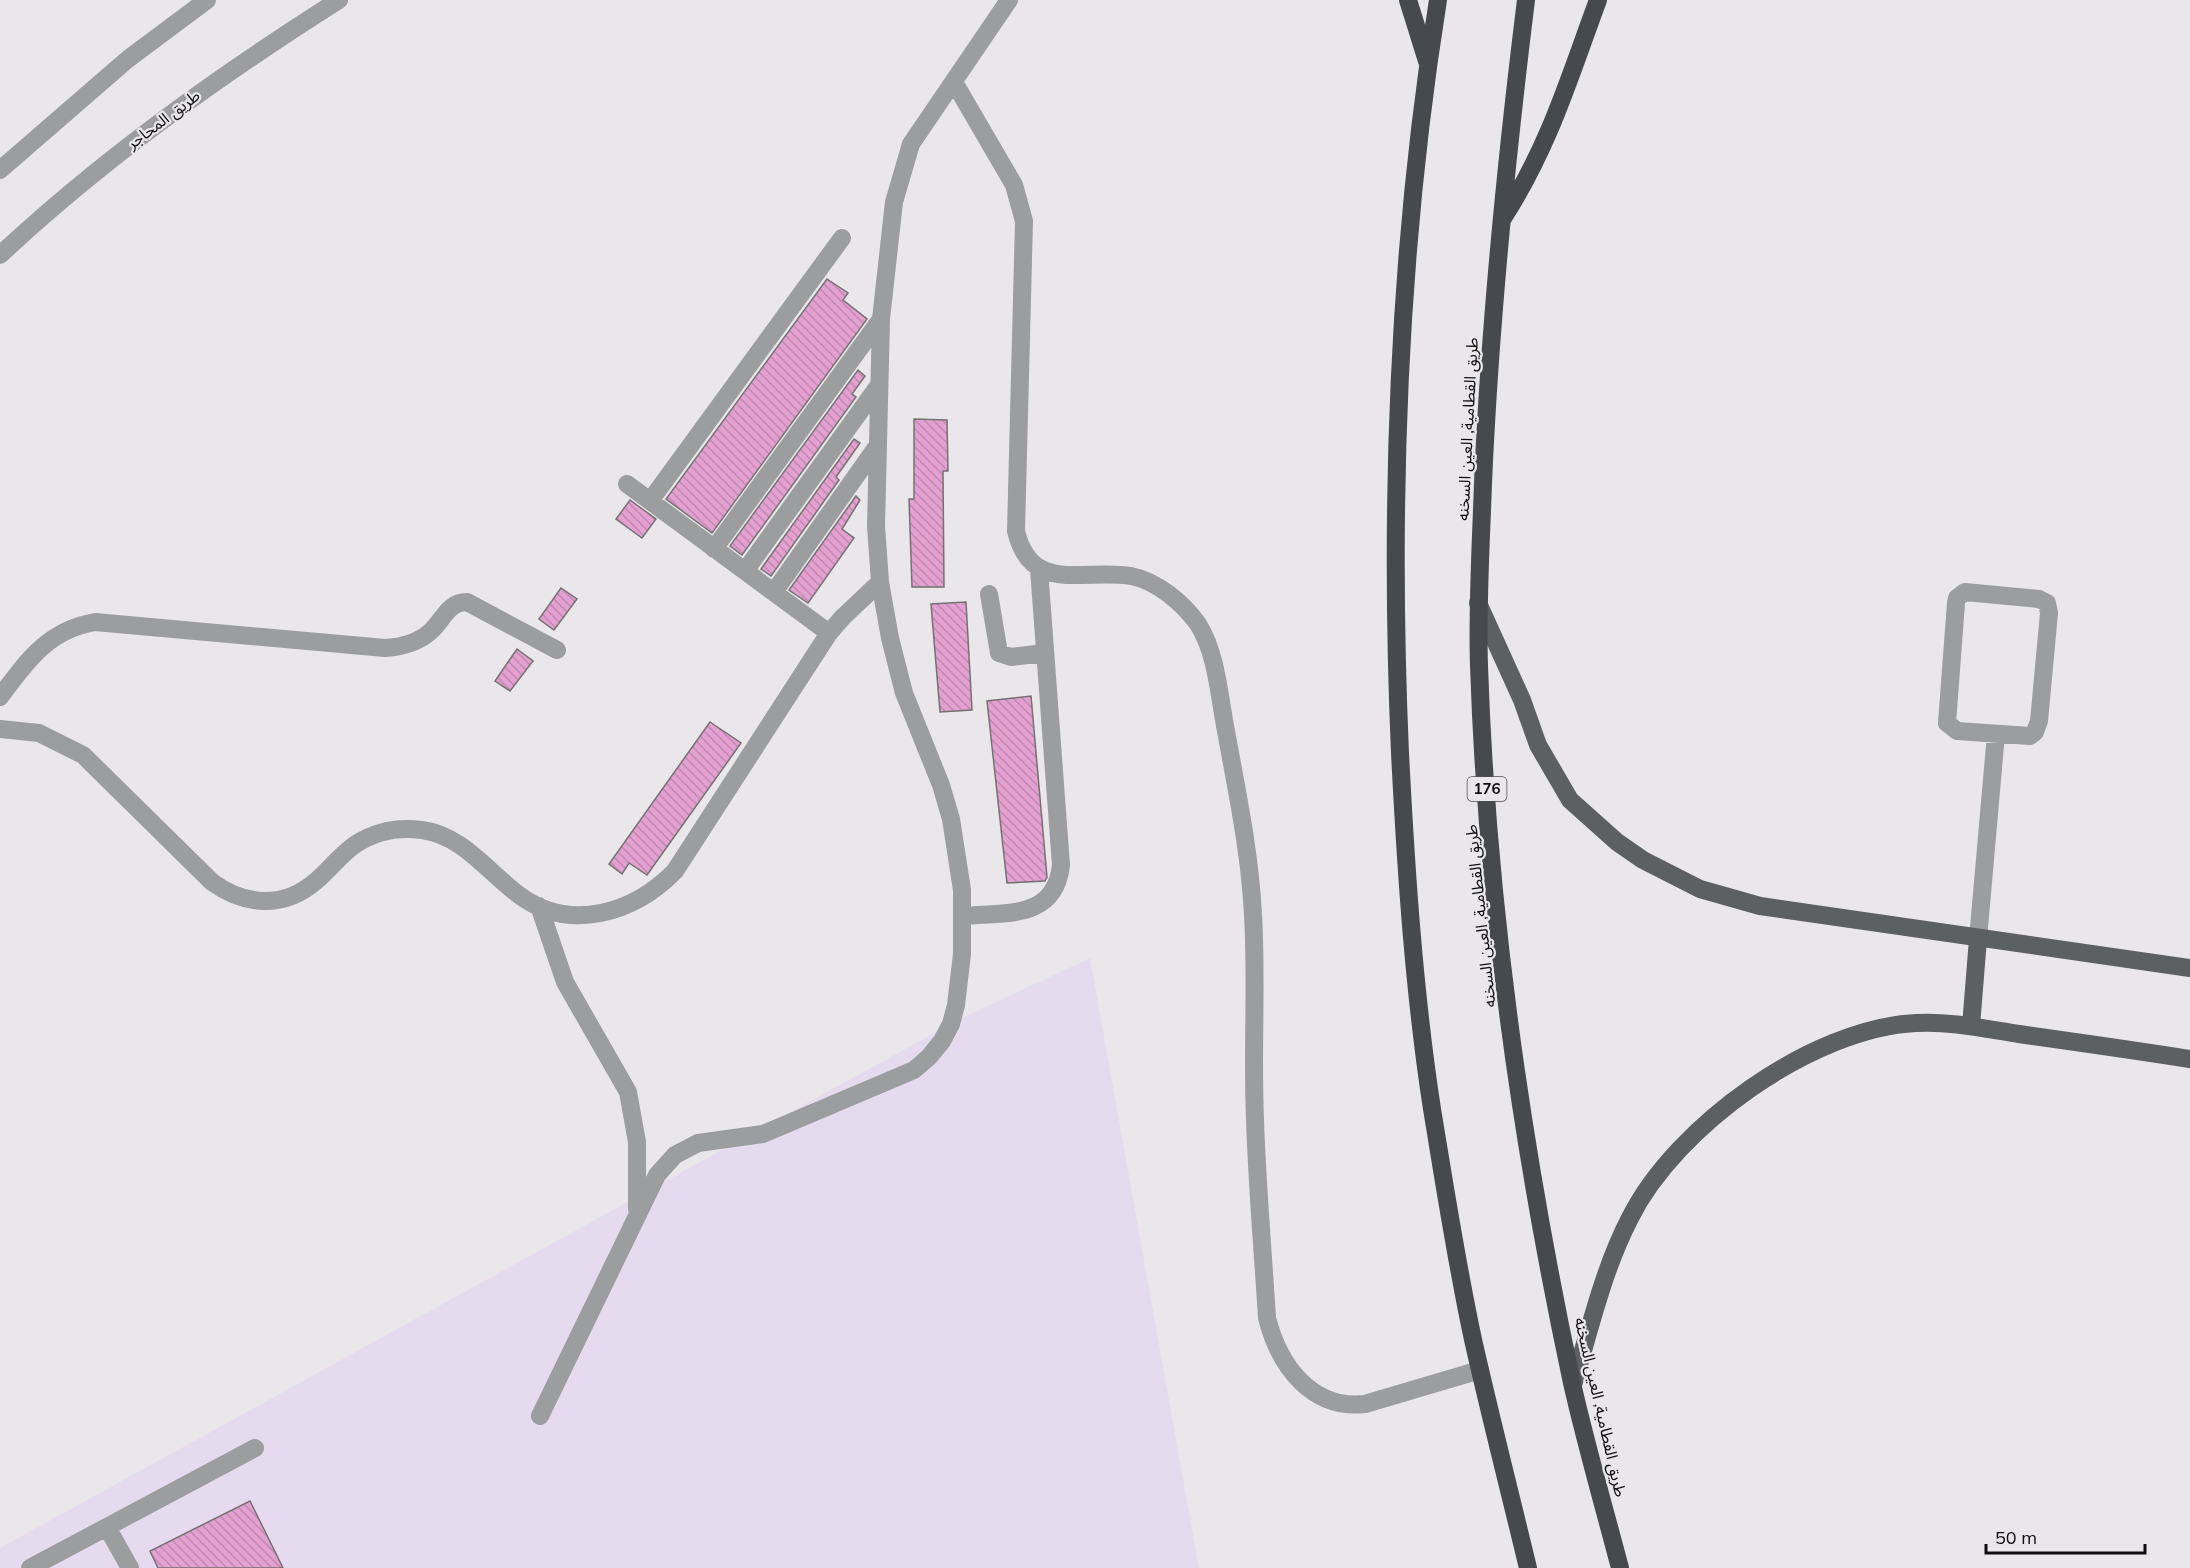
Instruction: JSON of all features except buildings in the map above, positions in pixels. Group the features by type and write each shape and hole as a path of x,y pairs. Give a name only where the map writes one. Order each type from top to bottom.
{"highway":[{"path":"1408,0 1428,66"},
{"path":"1438,0 1428,66 1410,226 1398,381 1395,644 1406,869 1432,1105 1480,1370 1528,1568"},
{"name":"طريق القطامية, العين السخنه","path":"1526,0 1488,361 1478,603 1479,668 1495,903 1527,1135 1573,1385 1620,1568"},
{"path":"1501,222 1521,190 1554,124 1598,0"}],"main road":[{"path":"1478,603 1522,700 1538,745 1570,800 1617,843 1643,860 1700,889 1760,906 2190,968"},
{"path":"1971,1026 1978,939"},
{"path":"1573,1385 1610,1264 1630,1216 1672,1158 1706,1124 1752,1086 1775,1072 1848,1038 1882,1027 1917,1022 1971,1026 2190,1059"}],"street":[{"path":"0,170 128,59 207,0"},
{"name":"طريق المحاجر","path":"0,255 66,195 133,141 210,84 339,0"},
{"path":"540,1416 657,1175 686,1148 710,1139 763,1134 914,1070 929,1057 951,1024 956,1005 963,916 958,854 941,786 904,693 890,638 880,582 876,526 881,319 894,202 911,144 1009,0"},
{"path":"954,82 1014,185 1024,221 1016,531 1019,546 1039,569 1054,575 1132,576 1151,584 1185,608 1208,644 1241,813 1250,883 1255,964 1254,1117 1267,1318 1281,1356 1293,1373 1320,1397 1349,1406 1365,1404 1480,1370"},
{"path":"650,501 842,238"},
{"path":"714,549 881,319"},
{"path":"745,571 879,385"},
{"path":"774,592 878,446"},
{"path":"627,484 829,633"},
{"path":"963,916 1031,909 1044,903 1054,892 1060,879 1061,865 1039,569"},
{"path":"0,729 39,734 83,755 212,882 228,893 245,900 264,902 282,900 300,893 357,844 373,835 410,829 446,837 462,847 520,896 539,906 580,915 602,913 642,899 675,871 829,633 880,582"},
{"path":"1965,592 2039,599 2047,603 2049,608 2038,728 2024,737 1996,734 1957,731 1947,723 1956,603 1957,598 1965,592"},
{"path":"989,594 999,653 1011,657 1045,653"},
{"path":"0,697 42,644 67,629 95,622 392,648 421,639 431,631 450,608 467,602 557,650"},
{"path":"1978,939 1996,734"},
{"path":"539,906 565,982 628,1092 638,1159 636,1218"},
{"path":"30,1568 255,1448"},
{"path":"107,1527 130,1568"}],"shaded area":[{"path":"1090,958 1199,1568 0,1568 0,1548 956,1021"}]}
